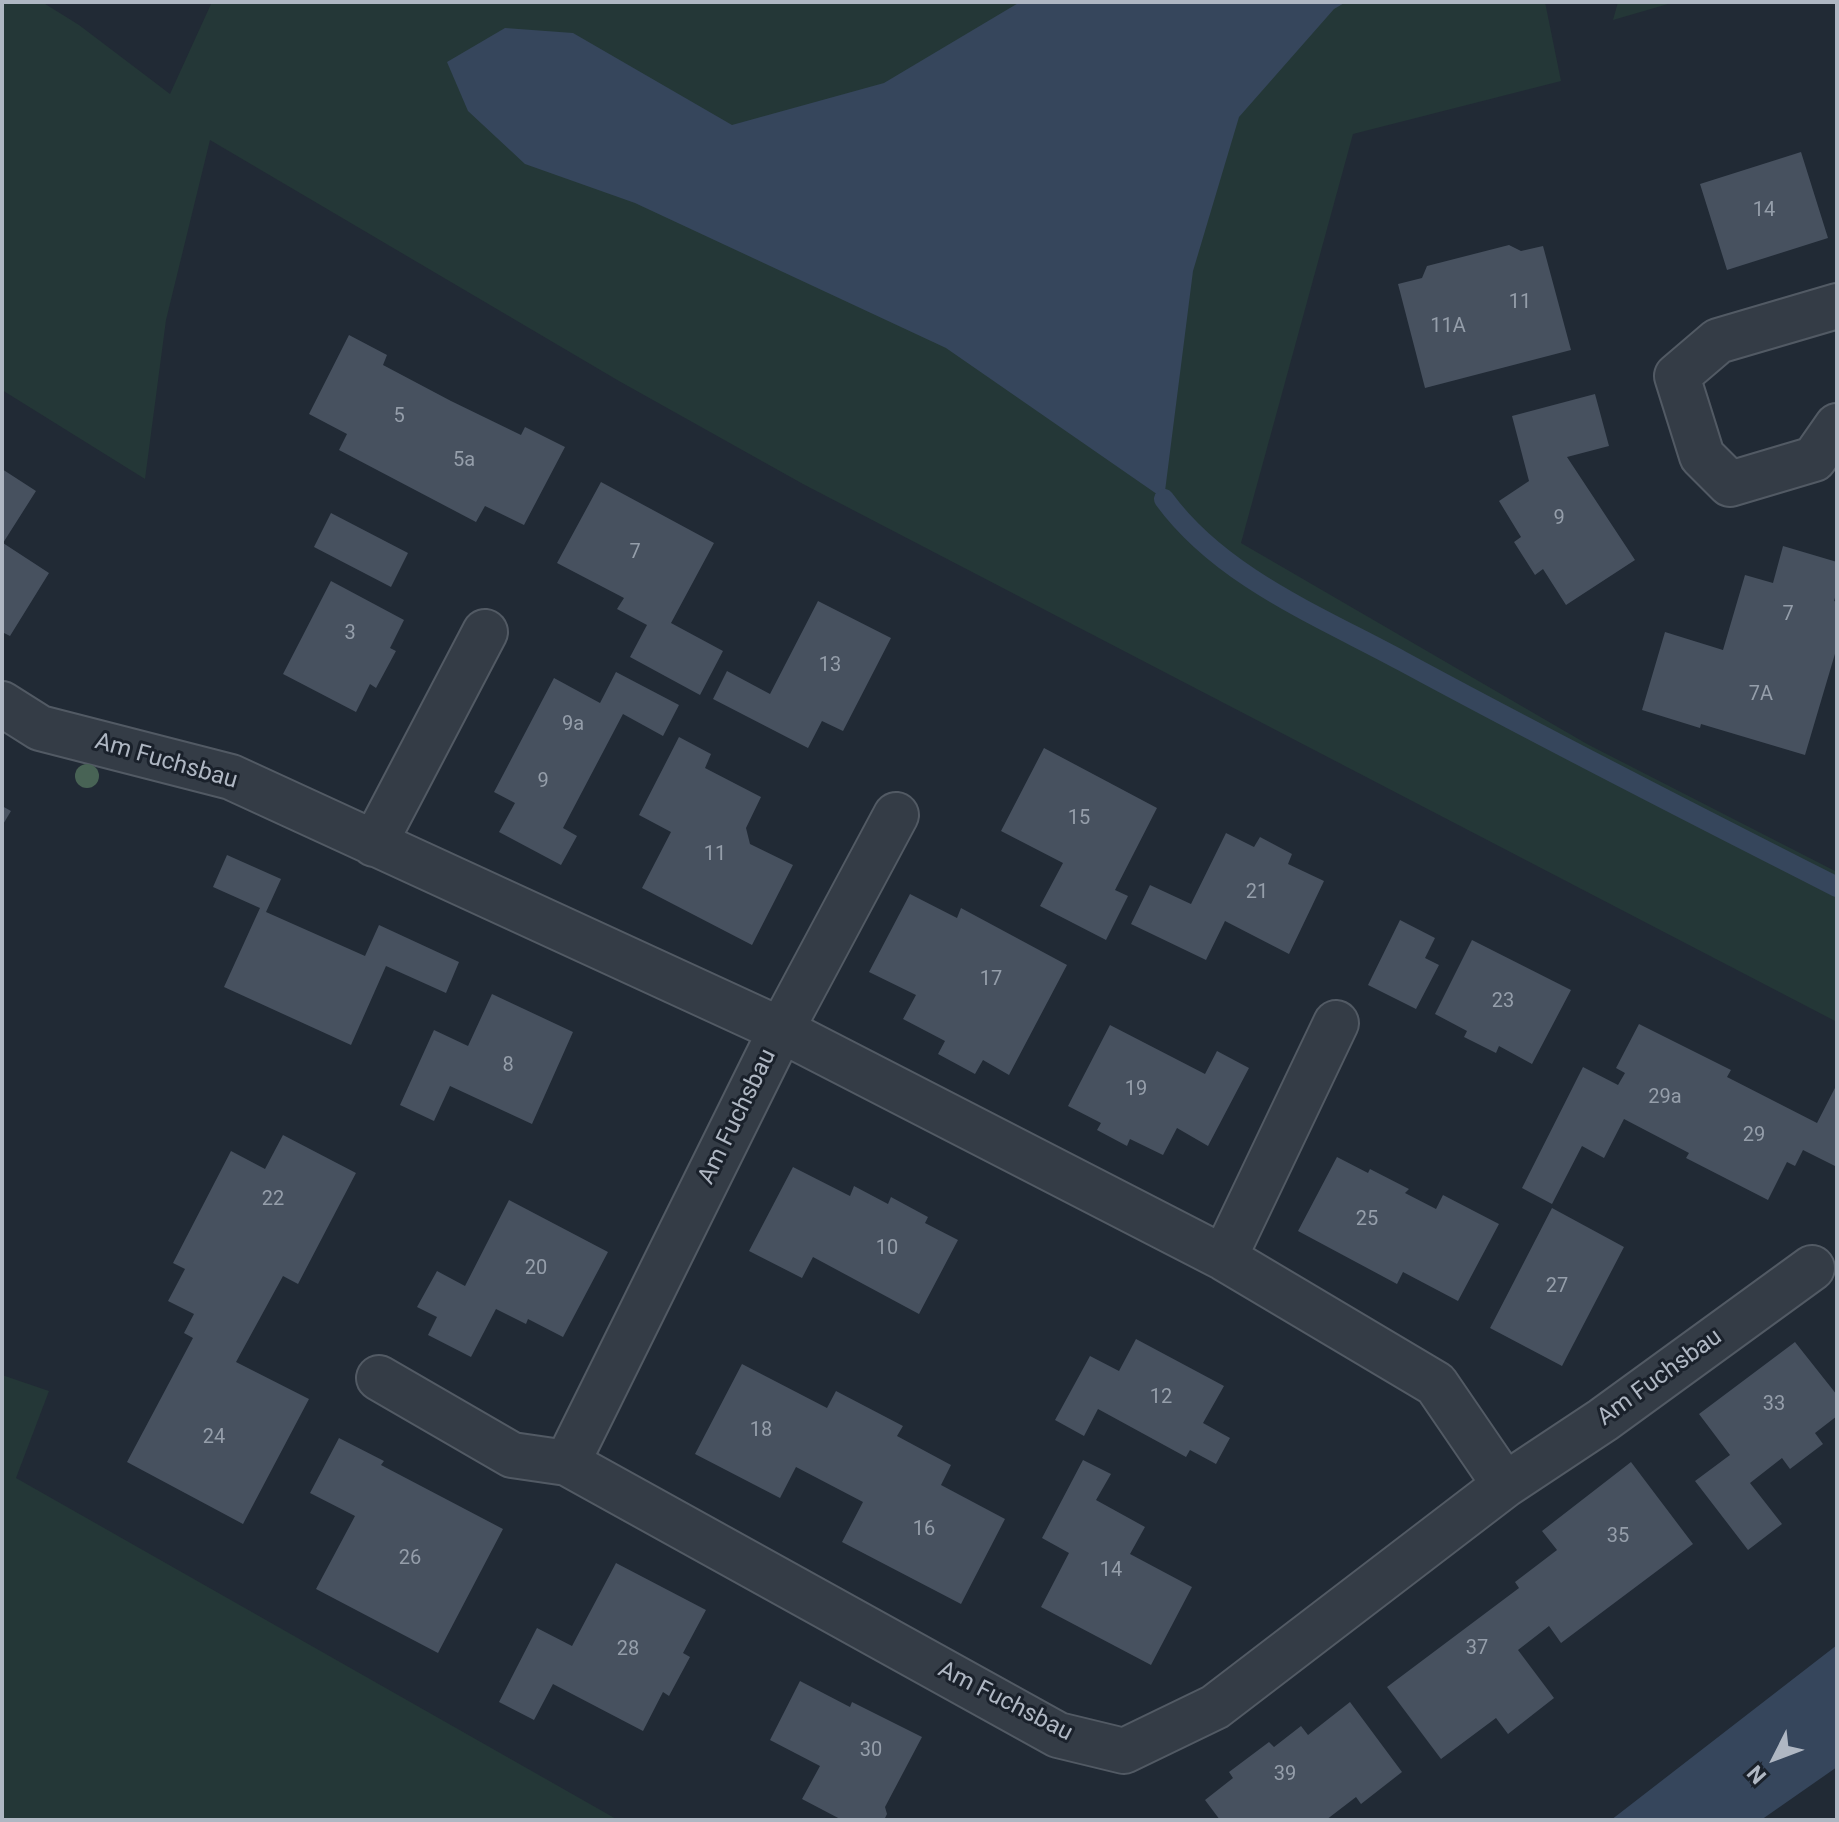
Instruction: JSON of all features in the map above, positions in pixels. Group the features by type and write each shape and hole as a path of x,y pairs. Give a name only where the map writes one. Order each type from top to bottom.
{"street":[{"path":"1837,306 1718,341 1677,376 1702,456 1730,484 1814,459 1837,426"},
{"path":"374,844 485,632"},
{"name":"Am Fuchsbau","path":"2,704 40,728 231,777 781,1030 1224,1258 1436,1384 1505,1485"},
{"name":"Am Fuchsbau","path":"567,1463 781,1030 896,815"},
{"path":"1224,1258 1336,1023"},
{"name":"Am Fuchsbau","path":"379,1378 512,1455 567,1463 1058,1735 1124,1751 1215,1707 1505,1485 1603,1420 1812,1268"}],"shaded area":[{"path":"2,2 42,2 79,25 170,94 211,4 218,2 1545,2 1561,81 1353,134 1241,543 1587,744 1837,872 1837,1022 803,484 619,381 210,140 166,320 145,479 2,390"},
{"path":"1618,2 1675,2 1613,20"},
{"path":"2,1375 49,1391 16,1478 618,1820 2,1820"}],"water":[{"path":"1020,2 1346,2 1334,9 1239,117 1193,271 1164,499 946,348 635,203 525,164 468,111 447,62 505,28 573,33 732,125 884,83"},
{"path":"1837,1645 1837,1767 1761,1820 1611,1820"}],"building":[{"path":"1801,152 1828,238 1727,270 1700,184"},
{"path":"1509,245 1521,251 1543,246 1571,350 1425,388 1398,284 1422,278 1427,266"},
{"path":"349,335 387,355 383,365 451,401 521,435 525,427 565,447 524,525 485,506 476,522 339,450 347,434 309,414"},
{"path":"1595,394 1609,446 1567,457 1635,560 1566,605 1543,569 1535,575 1514,542 1521,537 1499,501 1529,481 1512,416"},
{"path":"2,469 36,491 3,543 49,573 10,636 2,632"},
{"path":"601,482 714,543 671,623 723,651 700,695 630,657 647,625 617,609 624,598 557,563"},
{"path":"331,513 408,553 391,587 314,547"},
{"path":"1783,546 1837,562 1834,601 1837,602 1837,647 1805,755 1642,710 1665,632 1723,650 1745,575 1773,583"},
{"path":"331,581 404,620 390,648 396,651 376,688 370,684 356,712 283,674"},
{"path":"818,601 891,638 843,731 822,721 808,748 713,699 727,671 770,694"},
{"path":"616,672 679,705 663,736 623,714 563,828 577,836 561,865 499,832 515,803 494,792 554,678 600,703"},
{"path":"679,737 711,754 705,768 761,797 746,828 750,844 793,865 752,945 642,888 671,832 639,815"},
{"path":"1044,748 1157,808 1115,890 1128,896 1106,940 1040,906 1063,863 1001,831"},
{"path":"2,806 11,811 2,826"},
{"path":"1226,833 1254,847 1260,837 1292,854 1288,864 1324,881 1289,954 1225,921 1206,960 1131,924 1150,885 1191,904"},
{"path":"227,855 281,879 266,912 365,956 379,925 459,962 446,993 386,966 351,1045 224,987 260,908 213,887"},
{"path":"910,894 957,918 961,908 1067,965 1009,1075 983,1060 975,1074 938,1054 945,1041 903,1019 916,995 869,972"},
{"path":"1400,920 1435,938 1425,958 1439,965 1416,1009 1368,985"},
{"path":"1472,940 1571,990 1532,1064 1499,1046 1496,1053 1464,1037 1467,1031 1435,1014"},
{"path":"492,994 573,1032 532,1124 450,1086 434,1121 400,1105 434,1030 468,1046"},
{"path":"1639,1024 1731,1070 1727,1077 1817,1123 1837,1084 1837,1167 1803,1150 1795,1166 1787,1162 1768,1200 1686,1158 1689,1153 1624,1119 1604,1158 1582,1146 1552,1204 1522,1188 1583,1067 1618,1085 1625,1073 1616,1068"},
{"path":"1110,1025 1205,1074 1217,1051 1249,1068 1208,1146 1177,1128 1163,1155 1130,1139 1127,1146 1097,1130 1101,1123 1068,1106"},
{"path":"283,1135 356,1173 298,1284 283,1276 236,1362 309,1399 243,1524 127,1462 193,1338 184,1333 194,1314 168,1301 185,1269 173,1263 231,1151 265,1169"},
{"path":"1337,1157 1368,1173 1370,1169 1409,1189 1405,1193 1436,1209 1443,1195 1499,1224 1458,1301 1403,1272 1397,1284 1298,1231"},
{"path":"793,1167 850,1196 854,1186 888,1204 891,1197 928,1217 925,1223 958,1240 919,1314 813,1257 802,1278 749,1251"},
{"path":"509,1200 608,1252 563,1337 528,1319 526,1324 496,1309 471,1357 428,1335 437,1317 417,1307 437,1271 465,1286"},
{"path":"1552,1208 1624,1247 1562,1366 1490,1328"},
{"path":"1136,1339 1224,1386 1203,1423 1230,1438 1216,1464 1190,1450 1186,1457 1098,1409 1084,1436 1055,1420 1090,1356 1119,1371"},
{"path":"1795,1342 1837,1395 1837,1416 1815,1433 1823,1444 1790,1469 1782,1458 1750,1483 1782,1524 1748,1550 1695,1481 1730,1455 1699,1414"},
{"path":"742,1364 827,1408 836,1391 903,1426 897,1436 951,1465 941,1485 1005,1519 961,1604 842,1542 863,1502 796,1467 780,1498 695,1454"},
{"path":"339,1438 384,1461 381,1465 503,1529 438,1653 316,1589 355,1516 310,1493"},
{"path":"1083,1460 1111,1474 1096,1500 1145,1527 1130,1554 1192,1587 1151,1665 1041,1607 1069,1553 1042,1538"},
{"path":"1631,1462 1693,1544 1561,1643 1549,1626 1518,1650 1554,1698 1508,1734 1496,1718 1441,1759 1387,1687 1519,1588 1515,1582 1557,1550 1542,1531"},
{"path":"616,1563 706,1610 683,1653 690,1657 669,1696 663,1692 643,1731 553,1684 534,1720 499,1702 537,1628 572,1646"},
{"path":"800,1681 850,1707 852,1702 922,1737 885,1807 887,1814 884,1820 842,1820 802,1799 820,1766 770,1740"},
{"path":"1350,1702 1402,1772 1361,1804 1356,1797 1326,1820 1220,1820 1205,1800 1233,1778 1229,1772 1269,1742 1274,1747 1301,1726 1308,1735"}],"waterway":[{"path":"1164,499 1187,527 1214,551 1242,573 1305,611 1837,887"}]}
